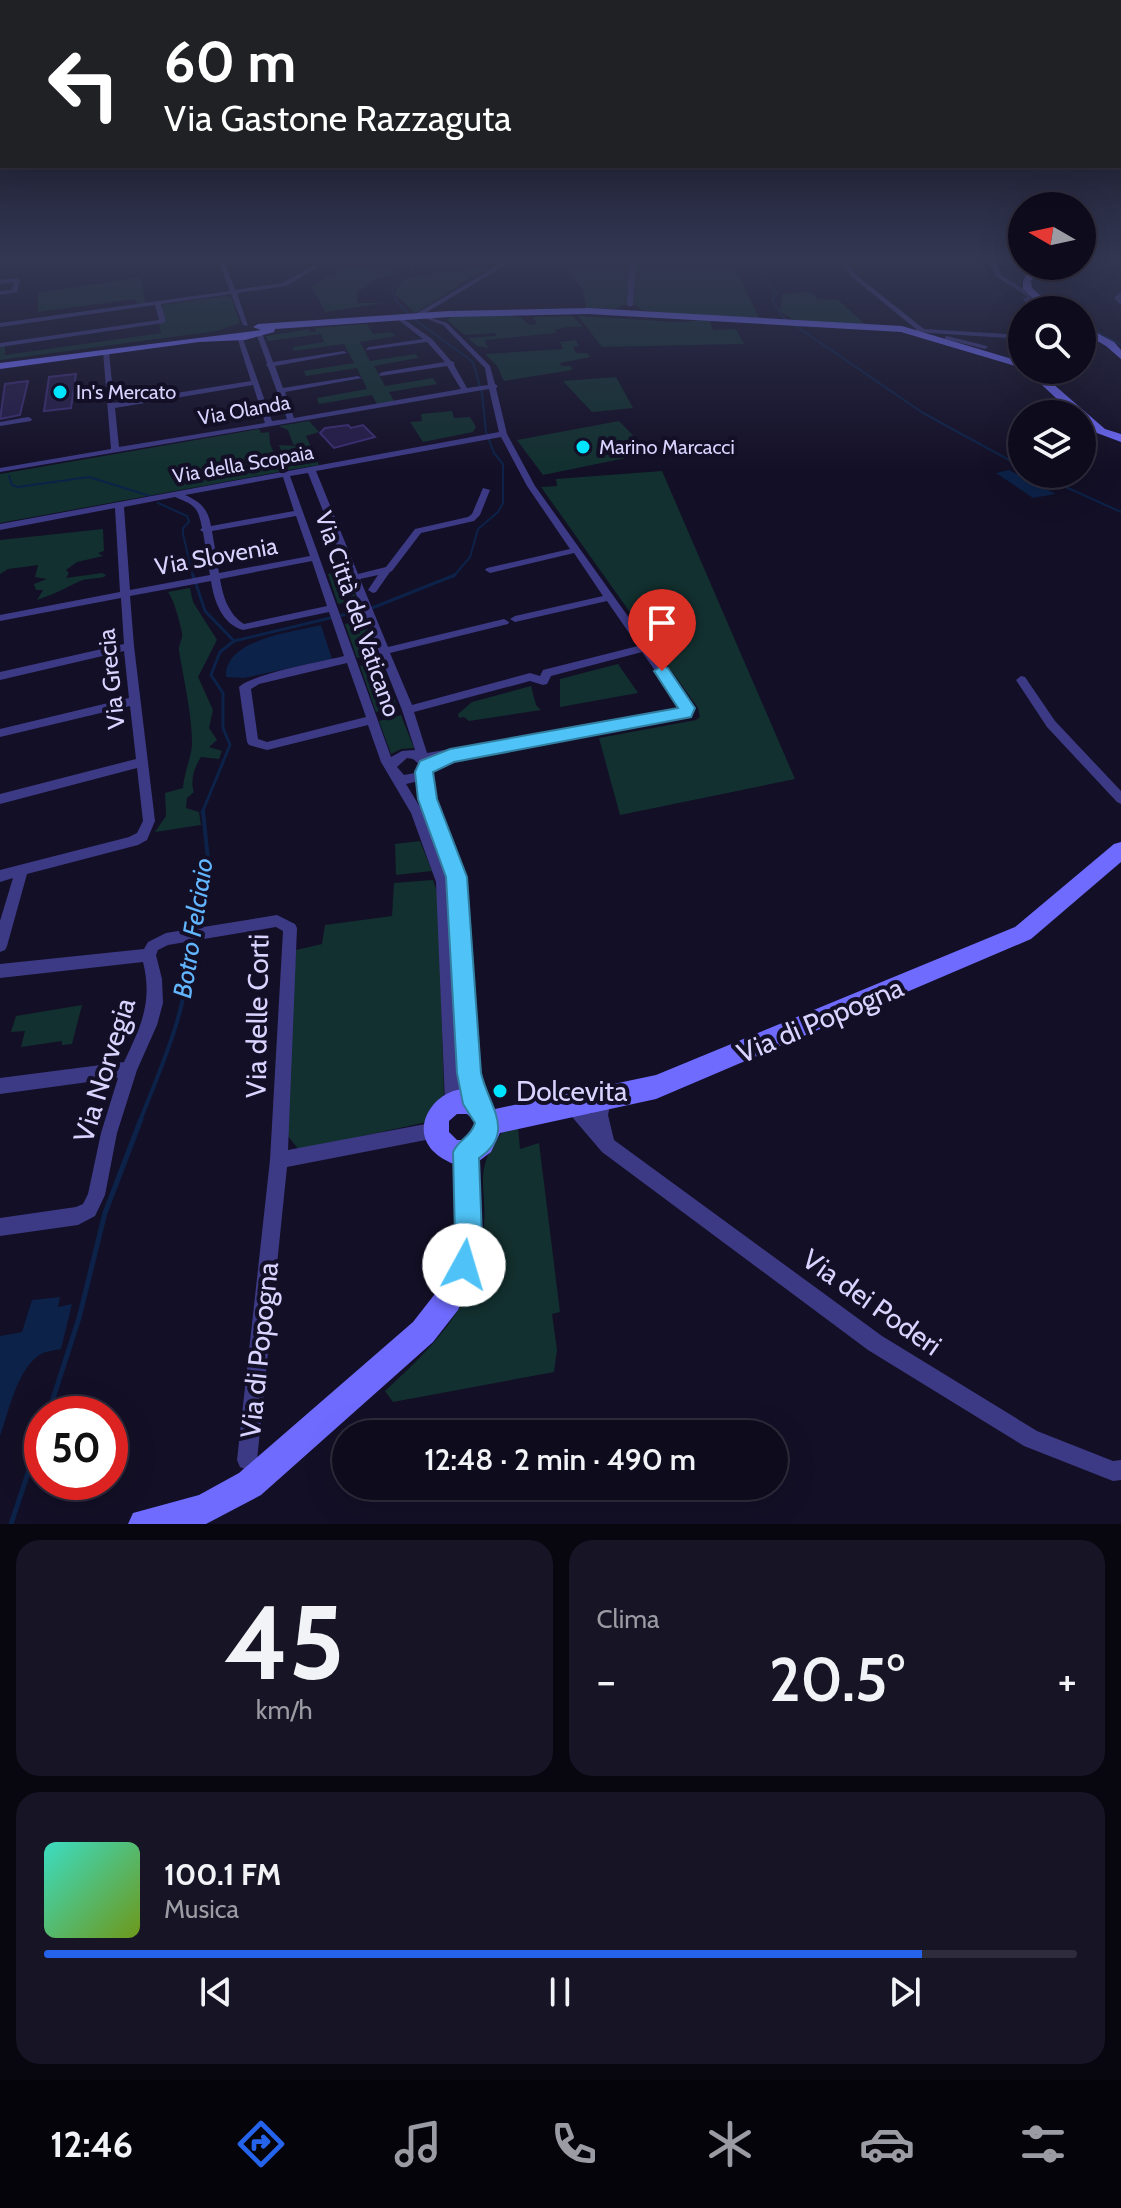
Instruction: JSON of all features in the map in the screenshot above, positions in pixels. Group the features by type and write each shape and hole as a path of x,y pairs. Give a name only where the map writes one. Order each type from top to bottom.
{"street":[{"path":"0,345 108,329"},
{"path":"0,364 235,334 241,329"},
{"path":"0,364 266,329"},
{"path":"415,329 452,363 467,391"},
{"path":"425,765 414,754 403,755 395,760 392,771 401,779 411,779 425,765 450,756 685,713 686,708 497,436 494,386 488,367 451,329"},
{"path":"882,329 1008,337"},
{"path":"915,329 1008,361"},
{"path":"258,330 291,420"},
{"path":"235,334 269,424"},
{"path":"937,334 985,347"},
{"path":"1096,337 1119,351"},
{"path":"369,349 430,340"},
{"path":"106,352 115,450"},
{"path":"269,365 344,353"},
{"path":"383,374 452,363"},
{"path":"280,391 358,378"},
{"path":"111,406 254,383"},
{"path":"1047,384 1064,400"},
{"name":"Via Olanda","path":"0,470 494,386"},
{"path":"0,424 28,419"},
{"path":"1096,427 1121,438"},
{"name":"Via della Scopaia","path":"0,527 497,436"},
{"path":"311,470 408,710 425,765 428,799 457,877 472,1110 482,1141 466,1152 445,1148 436,1130 440,1114 472,1110"},
{"name":"Via Città del Vaticano","path":"286,475 371,720 392,771 417,812 443,882 472,1110"},
{"name":"Via Città del Vaticano","path":"373,590 418,531 465,521 476,515 486,490"},
{"path":"177,495 201,508 206,518 211,579 222,606 238,626 335,613"},
{"name":"Via Grecia","path":"22,869 133,841 142,836 149,821 134,701 119,505"},
{"path":"205,530 299,513"},
{"path":"490,570 576,550"},
{"name":"Via Slovenia","path":"0,618 315,558"},
{"name":"Via Città del Vaticano","path":"354,578 386,570"},
{"name":"Via Città del Vaticano","path":"384,651 610,597"},
{"path":"0,676 129,646"},
{"name":"Via Città del Vaticano","path":"408,710 530,677 543,681 547,673 645,648"},
{"path":"351,658 256,681 245,687 253,742 267,746 371,720"},
{"path":"1021,680 1051,724 1121,799"},
{"path":"0,733 134,701"},
{"path":"0,799 143,762"},
{"name":"Via di Popogna","path":"472,1110 573,1105 645,1091 682,1078 1023,933 1121,850"},
{"path":"0,876 22,869"},
{"path":"0,946 22,869"},
{"name":"Via delle Corti","path":"149,955 153,946 166,939 277,921 290,928 279,1160"},
{"path":"0,971 149,955"},
{"name":"Via Norvegia","path":"0,1227 78,1216 89,1210 96,1195 109,1133 129,1069 149,1025 155,1003 155,979 149,955"},
{"path":"0,1086 129,1069"},
{"path":"603,1100 600,1115 608,1146"},
{"name":"Via dei Poderi","path":"573,1105 608,1146 875,1343 1031,1439 1113,1471 1121,1470"},
{"path":"279,1160 436,1130"},
{"name":"Via di Popogna","path":"144,1524 191,1516 220,1504 250,1484 431,1324 455,1290 464,1265 469,1236 466,1152"},
{"name":"Via di Popogna","path":"247,1460 279,1160"}],"green space":[{"path":"160,329 222,329 0,360 0,346 5,345 5,355 161,333"},
{"path":"308,329 316,332 315,329 370,329 373,334 390,332 396,336 360,342 370,361 416,354 418,358 374,366 385,386 433,378 437,384 389,392 394,401 377,404 372,395 319,404 317,398 367,389 357,368 306,376 304,371 354,363 344,344 294,351 292,347 324,342 321,334 268,341 266,336"},
{"path":"458,329 558,329 556,333 485,340 488,348 477,346 468,338 496,336 495,333 465,335"},
{"path":"588,329 736,329 744,344 602,347"},
{"path":"576,340 579,346 573,347 576,353 588,353 590,357 560,363 561,366 571,366 572,370 504,381 497,366 485,354 563,349 560,342"},
{"path":"616,377 633,408 592,412 563,381"},
{"path":"452,411 454,418 470,417 476,427 473,432 423,442 410,422 422,421 421,414"},
{"path":"309,421 319,432 306,436 319,465 288,470 279,445 298,446 293,444 288,430 279,426"},
{"name":"Marino Marcacci","path":"619,421 650,453 543,475 517,440"},
{"path":"259,429 261,433 269,432 270,444 281,467 279,472 0,523 0,474"},
{"path":"662,471 795,779 620,815 599,738 696,720 700,717 698,708 541,487 557,486 556,479"},
{"path":"103,529 104,551 98,553 103,556 77,562 66,570 69,573 66,578 102,573 106,575 104,577 81,581 37,600 43,590 36,590 34,584 47,579 35,577 38,565 8,569 0,574 0,540"},
{"path":"345,571 357,600 338,604 328,574"},
{"path":"190,588 193,602 217,640 198,677 213,710 209,728 217,740 209,747 222,751 219,759 201,757 192,783 194,792 187,798 186,808 199,812 201,825 155,832 166,816 165,793 183,788 192,748 179,651 182,633 168,592"},
{"path":"364,619 377,653 357,658 345,624"},
{"path":"380,662 397,706 376,712 360,666"},
{"path":"618,664 638,693 560,707 560,679"},
{"path":"531,686 536,705 541,710 469,721 459,718 458,714 472,702"},
{"path":"401,715 414,748 391,754 379,721"},
{"path":"420,841 432,871 396,875 395,844"},
{"path":"433,880 438,894 444,1095 427,1122 299,1150 284,1131 296,950 322,944 325,925 392,916 394,883"},
{"path":"82,1005 72,1044 62,1045 62,1041 21,1047 25,1031 11,1032 16,1016"},
{"path":"518,1128 520,1149 539,1143 560,1312 552,1314 557,1350 554,1372 393,1402 385,1391 437,1338 464,1300 474,1278 484,1228 484,1167 504,1130"}],"water":[{"path":"1008,470 1008,481 996,473"},
{"path":"1018,488 1044,488 1056,494 1033,498"},
{"path":"321,625 332,659 244,678 226,677 228,664 248,646 262,639"},
{"path":"60,1297 58,1307 72,1304 61,1349 43,1353 27,1368 15,1390 0,1436 0,1336 22,1332 32,1300"}],"building":[{"name":"In's Mercato","path":"76,374 71,408 44,411 49,377"},
{"path":"28,381 20,415 0,419 5,384"},
{"path":"348,425 351,428 363,425 375,437 334,448 320,433 325,428"}],"waterway":[{"name":"Botro Felciaio","path":"428,329 473,362 482,394 486,432 494,453 503,464 503,503 498,512 478,529 470,557 455,575"},
{"path":"800,329 923,413 1008,459"},
{"path":"1096,331 1121,345"},
{"path":"9,476 12,485 18,487 89,477 150,496"},
{"path":"1068,488 1121,512"},
{"path":"158,503 187,516 189,522 183,528 183,534 193,577"},
{"path":"193,575 205,611 234,641"},
{"name":"Botro Felciaio","path":"234,641 372,608 455,575"},
{"name":"Botro Felciaio","path":"202,813 230,745 223,728 223,693 211,675 220,652 234,641"},
{"name":"Botro Felciaio","path":"191,933 208,860 203,811"},
{"name":"Botro Felciaio","path":"140,1121 180,1010 189,964 190,940"},
{"name":"Botro Felciaio","path":"54,1396 79,1318 105,1213 141,1119"},
{"name":"Botro Felciaio","path":"11,1524 24,1485"}],"place":[{"name":"In's Mercato","path":"60,392"},
{"name":"Marino Marcacci","path":"583,447"},
{"name":"Dolcevita","path":"500,1091"}],"route":[{"path":"464,1265 469,1236 466,1152 482,1141 488,1123 484,1112 476,1104 469,1073 457,877 428,799 424,772 426,766 450,756 685,713 686,708 662,671"}]}
